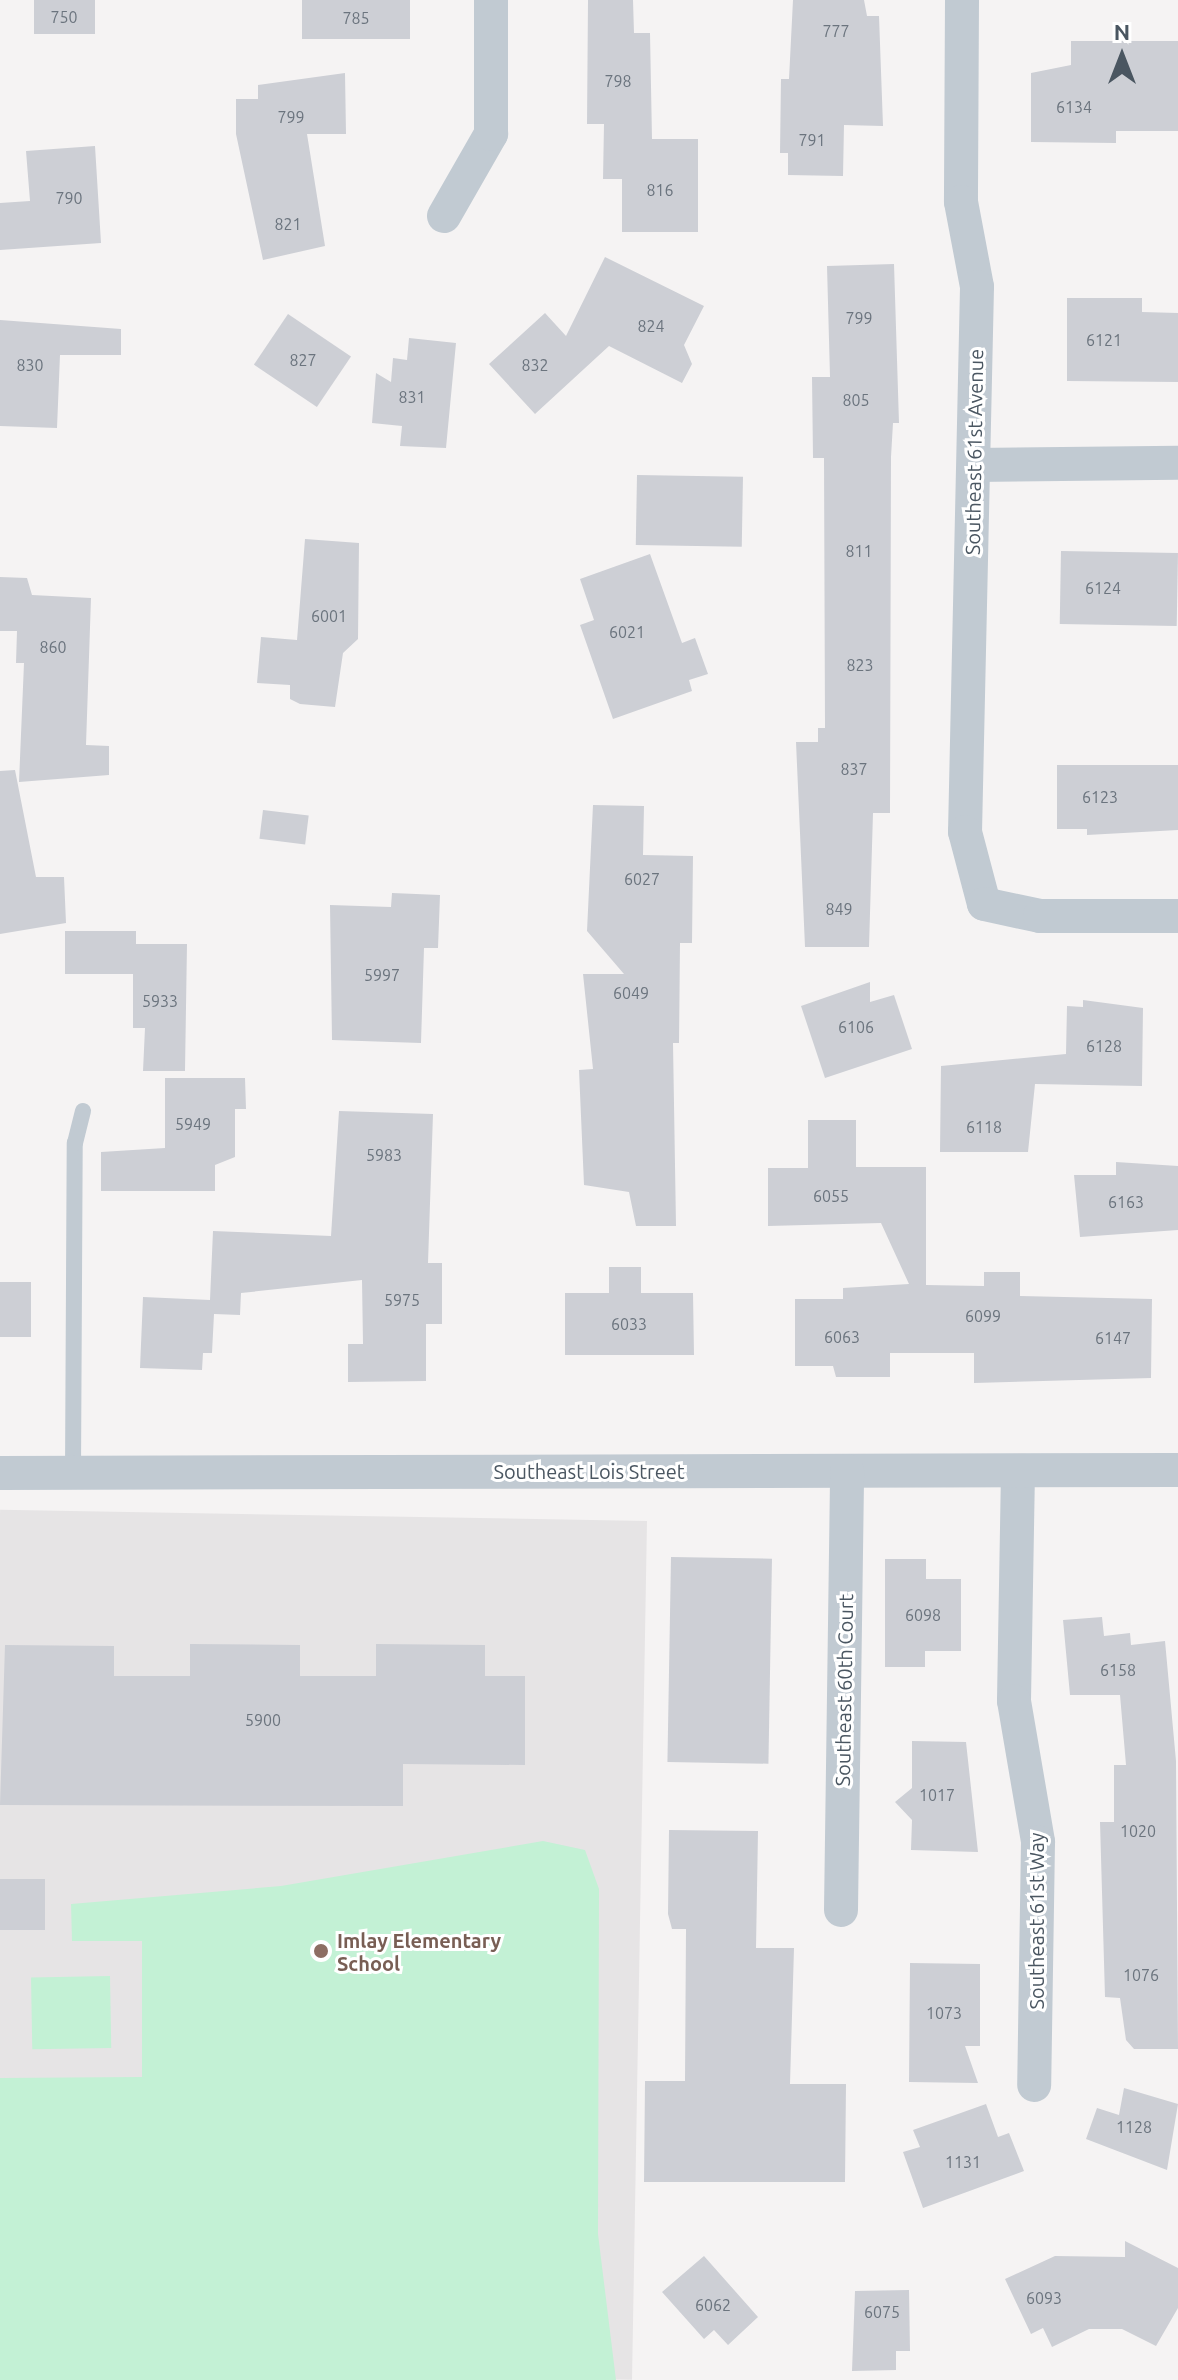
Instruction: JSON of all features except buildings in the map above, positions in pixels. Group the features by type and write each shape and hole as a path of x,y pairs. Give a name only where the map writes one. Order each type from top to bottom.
{"street":[{"path":"444,216 491,134 491,0"},
{"name":"Southeast 61st Avenue","path":"962,0 961,202 977,287 965,832 984,904 1040,916 1178,916"},
{"path":"974,465 1178,463"},
{"name":"Southeast Lois Street","path":"0,1473 1178,1470"},
{"name":"Southeast 60th Court","path":"841,1910 847,1471"},
{"name":"Southeast 61st Way","path":"1018,1471 1014,1701 1038,1842 1034,2085"}],"lane":[{"path":"73,1473 75,1143 83,1111"}],"shaded area":[{"name":"Imlay Elementary School","path":"0,1510 647,1521 632,2380 0,2369"}],"green space":[{"path":"543,1841 585,1850 599,1889 598,2234 616,2380 0,2380 0,2078 142,2077 142,1941 72,1941 71,1904 281,1886"},
{"path":"110,1976 111,2048 32,2049 31,1977"}],"place":[{"name":"Imlay Elementary School","path":"321,1951"}]}
